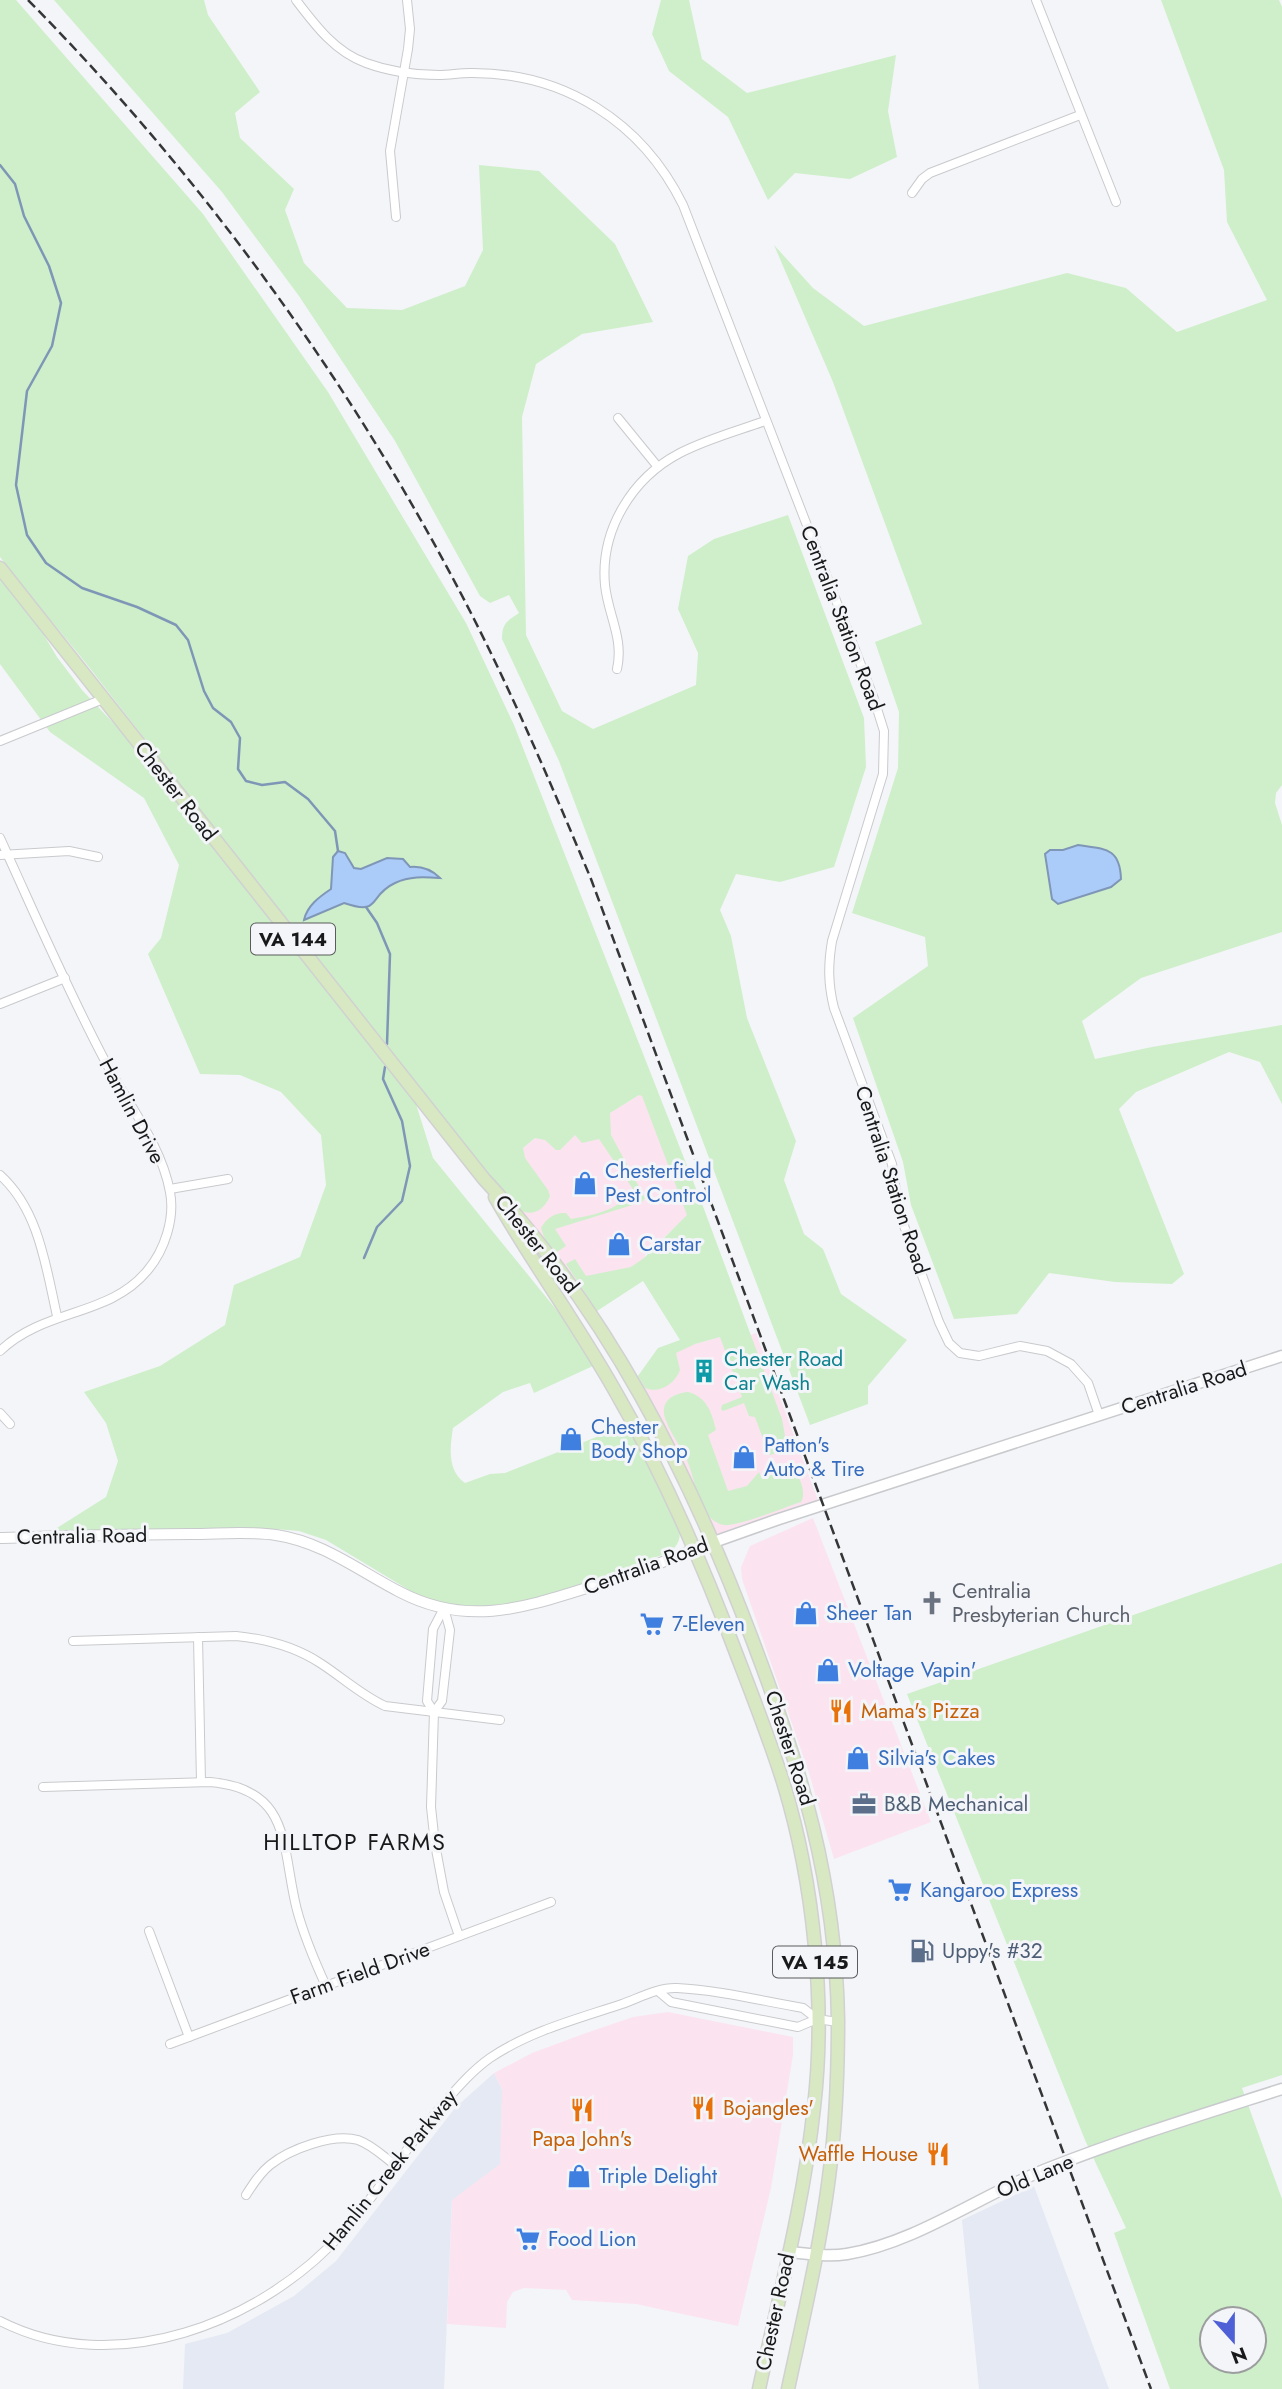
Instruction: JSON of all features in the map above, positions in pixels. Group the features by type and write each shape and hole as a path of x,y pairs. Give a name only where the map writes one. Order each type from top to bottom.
{"main road":[{"name":"Chester Road","path":"0,568 484,1179 543,1246 595,1319 663,1438 713,1541 776,1701 810,1811 825,1875 832,1934 838,2022 830,2176 788,2389"},
{"name":"Chester Road","path":"484,1179 619,1396 648,1449 721,1611 772,1747 798,1841 810,1909 817,1980 814,2107 789,2252 759,2389"},
{"name":"Centralia Road","path":"694,1549 1282,1356"},
{"name":"Old Lane","path":"789,2252 847,2254 888,2243 1047,2168 1282,2089"}],"street":[{"name":"Centralia Station Road","path":"296,0 323,36 363,62 404,72 438,75 469,72 538,80 595,106 628,131 664,170 683,205 873,696 884,732 883,774 832,941 828,986 892,1164 899,1212 949,1343 960,1353 979,1356 1020,1346 1047,1351 1071,1364 1088,1383 1099,1416"},
{"path":"396,217 390,151 410,29 407,0"},
{"path":"1035,0 1115,202"},
{"path":"912,193 930,173 1080,115"},
{"path":"618,418 658,467"},
{"path":"617,669 620,654 605,586 605,566 609,539 626,500 658,467 680,453 765,421"},
{"path":"0,741 103,699"},
{"name":"Hamlin Drive","path":"0,838 4,855 103,1058 158,1155 170,1189 171,1211 169,1227 157,1257 148,1270 125,1290 111,1299 57,1317 21,1334 0,1351"},
{"path":"4,855 69,851 97,857"},
{"path":"0,1004 65,978"},
{"path":"0,1175 11,1184 27,1208 45,1264 57,1317"},
{"path":"170,1189 228,1179"},
{"path":"0,1413 10,1424"},
{"name":"Centralia Road","path":"0,1538 274,1535 314,1544 400,1592 444,1608 491,1612 527,1607 640,1570 694,1549"},
{"path":"434,1712 427,1701 433,1629 444,1608"},
{"path":"444,1608 450,1630 442,1701 434,1712 431,1807 444,1892 459,1936"},
{"path":"73,1641 236,1636 258,1638 320,1662 372,1700 385,1706 500,1720"},
{"path":"198,1637 201,1782"},
{"path":"43,1787 201,1782 233,1784 257,1796 271,1810 283,1836 298,1912 326,1986"},
{"name":"Farm Field Drive","path":"170,2044 551,1902"},
{"path":"149,1931 189,2037"},
{"name":"Hamlin Creek Parkway","path":"0,2321 39,2338 88,2344 118,2344 154,2341 198,2329 237,2312 272,2292 317,2259 346,2228 462,2082 514,2043 545,2030 658,1991 675,1988 803,2007 817,2019"},
{"name":"Hamlin Creek Parkway","path":"658,1991 671,2002 798,2027 817,2019 838,2022"},
{"path":"246,2195 270,2165 286,2155 329,2139 344,2137 360,2141 394,2165"}],"shaded area":[{"path":"642,1095 688,1215 645,1255 642,1267 580,1296 485,1179 539,1135 585,1128"},
{"path":"756,1333 820,1506 713,1541 632,1379 639,1375 658,1348 695,1344 720,1337 737,1340"},
{"path":"813,1518 931,1822 834,1859 809,1773 742,1579 741,1567 750,1546"},
{"path":"668,2012 793,2037 793,2055 771,2188 738,2326 636,2304 572,2300 566,2290 524,2288 513,2292 507,2302 506,2328 447,2324 452,2200 502,2090 494,2073 532,2053 586,2033 633,2017"},
{"path":"494,2073 502,2090 500,2164 452,2200 444,2389 183,2389 185,2344 227,2333 294,2296 336,2261 455,2108"},
{"path":"1034,2186 1109,2389 979,2389 962,2220"}],"green space":[{"path":"0,0 16,0 203,214 328,392 466,623 514,725 704,1209 782,1419 785,1436 782,1443 774,1447 774,1454 769,1455 755,1417 749,1416 744,1403 723,1411 721,1409 722,1405 742,1397 720,1337 676,1353 680,1370 674,1380 661,1389 645,1388 638,1376 658,1348 680,1340 643,1281 597,1311 566,1264 575,1259 586,1276 631,1267 644,1258 687,1215 642,1096 639,1095 610,1113 611,1135 645,1198 642,1202 555,1229 566,1246 554,1254 541,1228 552,1216 566,1213 571,1219 607,1210 625,1199 631,1202 639,1198 599,1139 582,1143 575,1135 560,1150 556,1150 545,1140 535,1138 523,1148 525,1158 550,1196 538,1211 529,1213 519,1210 489,1176 0,557"},
{"path":"54,0 204,0 208,15 260,92 235,113 240,138 294,189 285,210 304,263 347,308 402,310 465,286 483,250 479,165 539,171 615,244 653,322 582,334 536,364 522,417 526,635 562,711 593,729 696,685 698,653 678,609 688,556 714,539 788,515 864,718 866,767 834,867 780,882 736,874 720,910 731,936 747,1018 796,1141 784,1180 804,1234 823,1249 841,1294 907,1340 868,1386 868,1404 810,1425 559,761 502,639 506,623 519,613 509,595 490,603 480,596 395,441 299,296 222,192"},
{"path":"661,0 689,0 702,59 747,93 896,55 888,111 897,157 850,179 795,173 768,200 728,117 669,71 652,34"},
{"path":"1161,0 1279,0 1282,7 1282,785 1276,793 1275,803 1282,825 1282,932 1141,978 1082,1021 1095,1059 1282,1025 1282,1104 1260,1062 1229,1052 1136,1092 1119,1109 1184,1274 1172,1284 1115,1282 1049,1273 1017,1314 954,1319 911,1205 903,1162 853,1018 928,966 925,937 852,913 898,768 899,712 875,642 922,624 833,382 774,245 813,288 864,326 1067,273 1126,288 1177,332 1267,300 1227,222 1224,170"},
{"path":"0,577 35,620 57,657 82,690 119,729 328,988 415,1101 433,1158 568,1324 593,1366 534,1393 530,1383 503,1392 453,1428 451,1458 459,1478 465,1483 490,1474 505,1473 627,1425 679,1527 679,1541 670,1552 560,1593 490,1608 453,1606 419,1596 326,1540 299,1531 276,1529 49,1533 106,1497 118,1461 106,1423 84,1392 160,1366 225,1325 234,1285 300,1257 326,1185 321,1135 281,1092 240,1075 200,1074 148,954 161,938 179,865 144,798 50,732 0,664"},
{"path":"688,1392 700,1398 710,1412 716,1430 708,1435 728,1491 747,1486 759,1472 762,1479 771,1475 770,1472 791,1466 801,1483 801,1502 731,1525 719,1524 710,1517 703,1507 686,1458 664,1414 669,1399"},
{"path":"1282,1563 1282,2075 1242,2088 1282,2199 1282,2389 1170,2389 1114,2233 1126,2228 1085,2140 907,1694"}],"water":[{"path":"1078,845 1103,849 1114,855 1118,861 1121,879 1111,887 1058,904 1052,899 1045,854 1050,850 1063,850"},
{"path":"338,851 345,853 354,868 361,869 387,858 403,859 410,867 426,869 440,878 401,881 386,888 369,906 344,903 304,920 311,906 331,889 333,857"}],"waterway":[{"path":"0,165 15,184 24,216 49,266 61,303 52,346 27,391 16,485 27,535 46,563 82,588 137,607 176,625 188,640 204,691 213,708 231,722 240,738 238,769 246,781 262,785 285,782 308,799 335,831 338,851"},
{"path":"366,907 377,923 390,954 387,1044"},
{"path":"364,1258 377,1227 402,1201 410,1166 402,1121 383,1079 385,1067"}],"railway":[{"path":"28,0 156,141 217,215 275,292 381,453 429,535 505,683 591,879 1151,2389"}],"place":[{"name":"Chesterfield Pest Control","path":"585,1183"},
{"name":"Carstar","path":"619,1244"},
{"name":"Chester Road Car Wash","path":"704,1371"},
{"name":"Chester Body Shop","path":"571,1439"},
{"name":"Patton's Auto & Tire","path":"744,1457"},
{"name":"Centralia Presbyterian Church","path":"932,1603"},
{"name":"Sheer Tan","path":"806,1613"},
{"name":"7-Eleven","path":"652,1624"},
{"name":"Voltage Vapin'","path":"828,1670"},
{"name":"Mama's Pizza","path":"841,1711"},
{"name":"Silvia's Cakes","path":"858,1758"},
{"name":"B&B Mechanical","path":"864,1804"},
{"name":"Kangaroo Express","path":"900,1890"},
{"name":"Uppy's #32","path":"922,1951"},
{"name":"Bojangles'","path":"703,2108"},
{"name":"Papa John's","path":"582,2110"},
{"name":"Waffle House","path":"938,2154"},
{"name":"Triple Delight","path":"579,2176"},
{"name":"Food Lion","path":"528,2239"}],"district":[{"name":"HILLTOP FARMS","path":"355,1842"}]}
